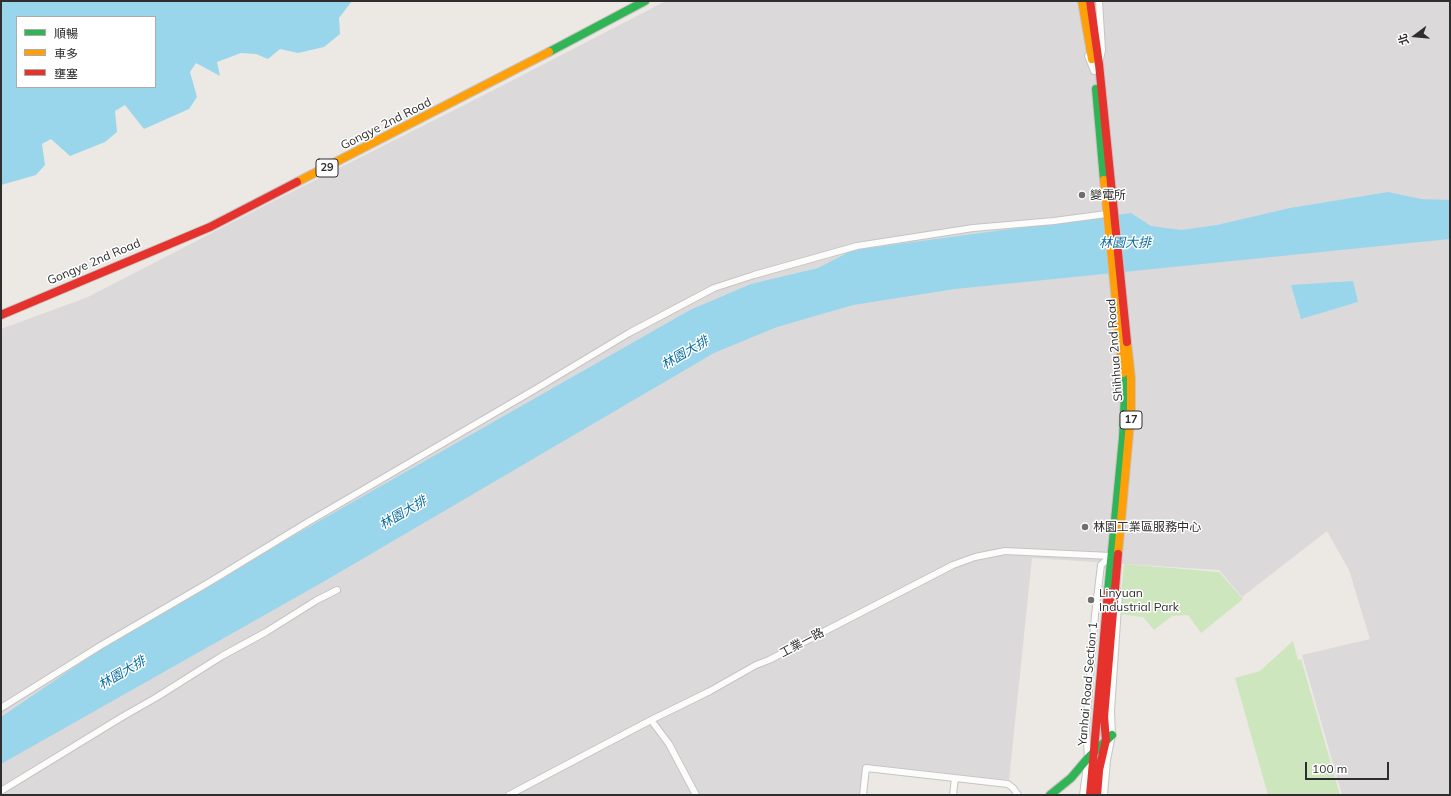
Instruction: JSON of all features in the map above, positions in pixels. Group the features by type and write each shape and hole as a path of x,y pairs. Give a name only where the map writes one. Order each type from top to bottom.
{"main road":[{"name":"Gongye 2nd Road","path":"1,315 217,223 474,92 645,1"},
{"name":"17","path":"1082,1 1097,68 1114,204 1118,285"},
{"name":"17","path":"1090,1 1097,68 1106,210 1118,285"},
{"name":"Shihhua 2nd Road","path":"1114,556 1125,407 1118,285"},
{"name":"Yanhai Road Section 1","path":"1097,795 1099,770 1109,737 1104,717 1114,556"},
{"name":"Yanhai Road Section 1","path":"1090,795 1114,556"},
{"path":"1050,795 1070,778 1109,737"}],"street":[{"path":"1078,1 1086,48 1097,68"},
{"path":"1097,68 1102,50 1099,1"},
{"path":"1,708 100,646 208,583 313,518 629,333 714,288 754,275 857,246 973,228 1054,221 1106,210"},
{"name":"工業一路","path":"508,795 651,720 710,691 756,665 769,660 953,565 975,557 1005,551 1114,556"},
{"name":"Yanhai Road Section 1","path":"1084,795 1088,758 1086,727 1100,565 1114,556"},
{"path":"1,791 222,656 266,632 317,600 337,590"},
{"path":"651,720 669,744 696,795"},
{"name":"Yanhai Road Section 1","path":"1104,795 1109,737"},
{"path":"863,795 866,768 1008,784 1018,795"},
{"path":"953,795 955,778"}],"shaded area":[{"name":"Linyuan Industrial Park","path":"666,1 1450,1 1450,795 1342,795 1302,655 1370,639 1349,570 1327,531 1242,597 1219,570 1032,558 1009,780 864,764 860,795 1,795 1,329 88,297"}],"green space":[{"path":"1124,564 1219,572 1243,599 1201,633 1188,615 1172,616 1154,630 1143,617 1119,614"},
{"path":"1293,641 1298,660 1301,659 1340,795 1268,795 1235,678 1260,671"}],"water":[{"path":"1,1 352,1 339,18 340,34 324,47 298,53 280,49 268,59 256,54 241,53 217,62 220,76 196,63 190,72 197,97 189,109 144,129 125,105 115,111 117,132 105,142 70,156 51,139 42,144 45,165 36,175 1,185"},
{"name":"林園大排","path":"1388,192 1421,199 1450,200 1450,239 955,289 853,305 777,327 714,353 323,582 1,764 1,717 135,626 690,310 751,284 818,268 853,250 1131,213 1151,226 1181,230 1217,225 1290,208"},
{"path":"1353,281 1358,302 1301,319 1291,285"}],"traffic: fast":[{"path":"549,52 645,1"},
{"path":"1096,89 1104,180"},
{"path":"1108,592 1123,438 1125,392 1123,373"},
{"path":"1050,795 1071,778 1088,758 1112,735"}],"traffic: slow":[{"path":"1082,1 1092,59"},
{"path":"297,182 549,52"},
{"path":"1104,180 1123,373"},
{"path":"1118,554 1131,412 1131,378 1127,342"}],"traffic: jam":[{"path":"1090,1 1099,64 1127,342"},
{"path":"1,315 210,227 297,182"},
{"path":"1097,795 1099,770 1106,740 1104,717 1118,554"},
{"path":"1090,795 1108,592"}],"place":[{"name":"變電所","path":"1082,195"},
{"name":"林園工業區服務中心","path":"1085,527"},
{"name":"Linyuan Industrial Park","path":"1091,600"}]}
